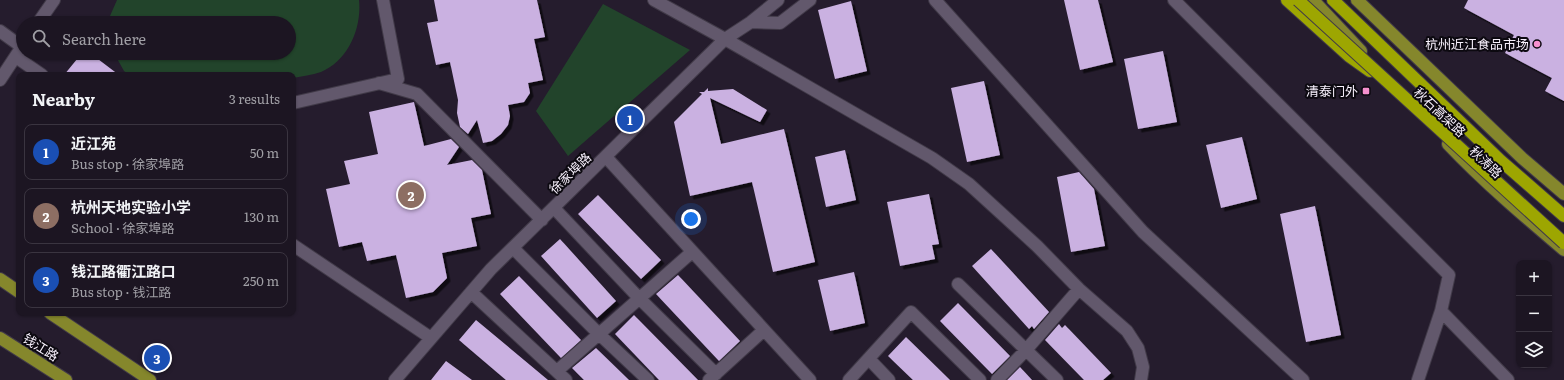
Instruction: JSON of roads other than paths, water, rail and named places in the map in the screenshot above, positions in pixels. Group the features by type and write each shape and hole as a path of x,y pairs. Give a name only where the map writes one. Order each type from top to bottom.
{"highway":[{"path":"1288,0 1349,56 1402,95"},
{"name":"秋石高架路","path":"1298,0 1564,243"},
{"name":"秋石高架路","path":"1333,0 1501,161 1564,216"}],"main road":[{"name":"秋涛路","path":"1313,0 1474,171 1529,221 1564,250"},
{"path":"1357,0 1522,158 1564,194"},
{"path":"0,279 16,290"},
{"path":"54,316 150,380"},
{"name":"钱江路","path":"0,338 66,380"}],"street":[{"path":"43,16 54,0"},
{"path":"296,102 398,78 383,0"},
{"path":"654,0 932,158 963,180 1037,246 1079,289 1128,331 1138,348 1143,366 1141,380"},
{"name":"徐家埠路","path":"395,380 491,269 725,39 751,22 778,0"},
{"path":"751,22 780,23 810,0"},
{"path":"935,0 1143,232 1303,380"},
{"path":"1174,0 1449,275 1441,311 1418,380"},
{"path":"0,31 16,46"},
{"path":"0,80 16,56"},
{"path":"29,60 39,72"},
{"path":"379,83 417,94 542,220"},
{"path":"606,157 810,380"},
{"path":"554,208 712,377 764,330"},
{"path":"296,246 431,338"},
{"path":"513,248 599,334 648,380"},
{"path":"557,371 692,252"},
{"path":"958,284 1057,380"},
{"path":"997,380 1026,350 1079,289"},
{"path":"472,292 566,380"},
{"path":"1441,311 1508,380"},
{"path":"849,380 911,312 980,380"},
{"path":"869,359 889,380"}],"place":[{"name":"杭州近江食品市场","path":"1537,44"},
{"name":"清泰门外","path":"1366,91"},
{"name":"近江苑","path":"630,119"},
{"name":"杭州天地实验小学","path":"411,195"},
{"name":"钱江路衢江路口","path":"157,358"}]}
